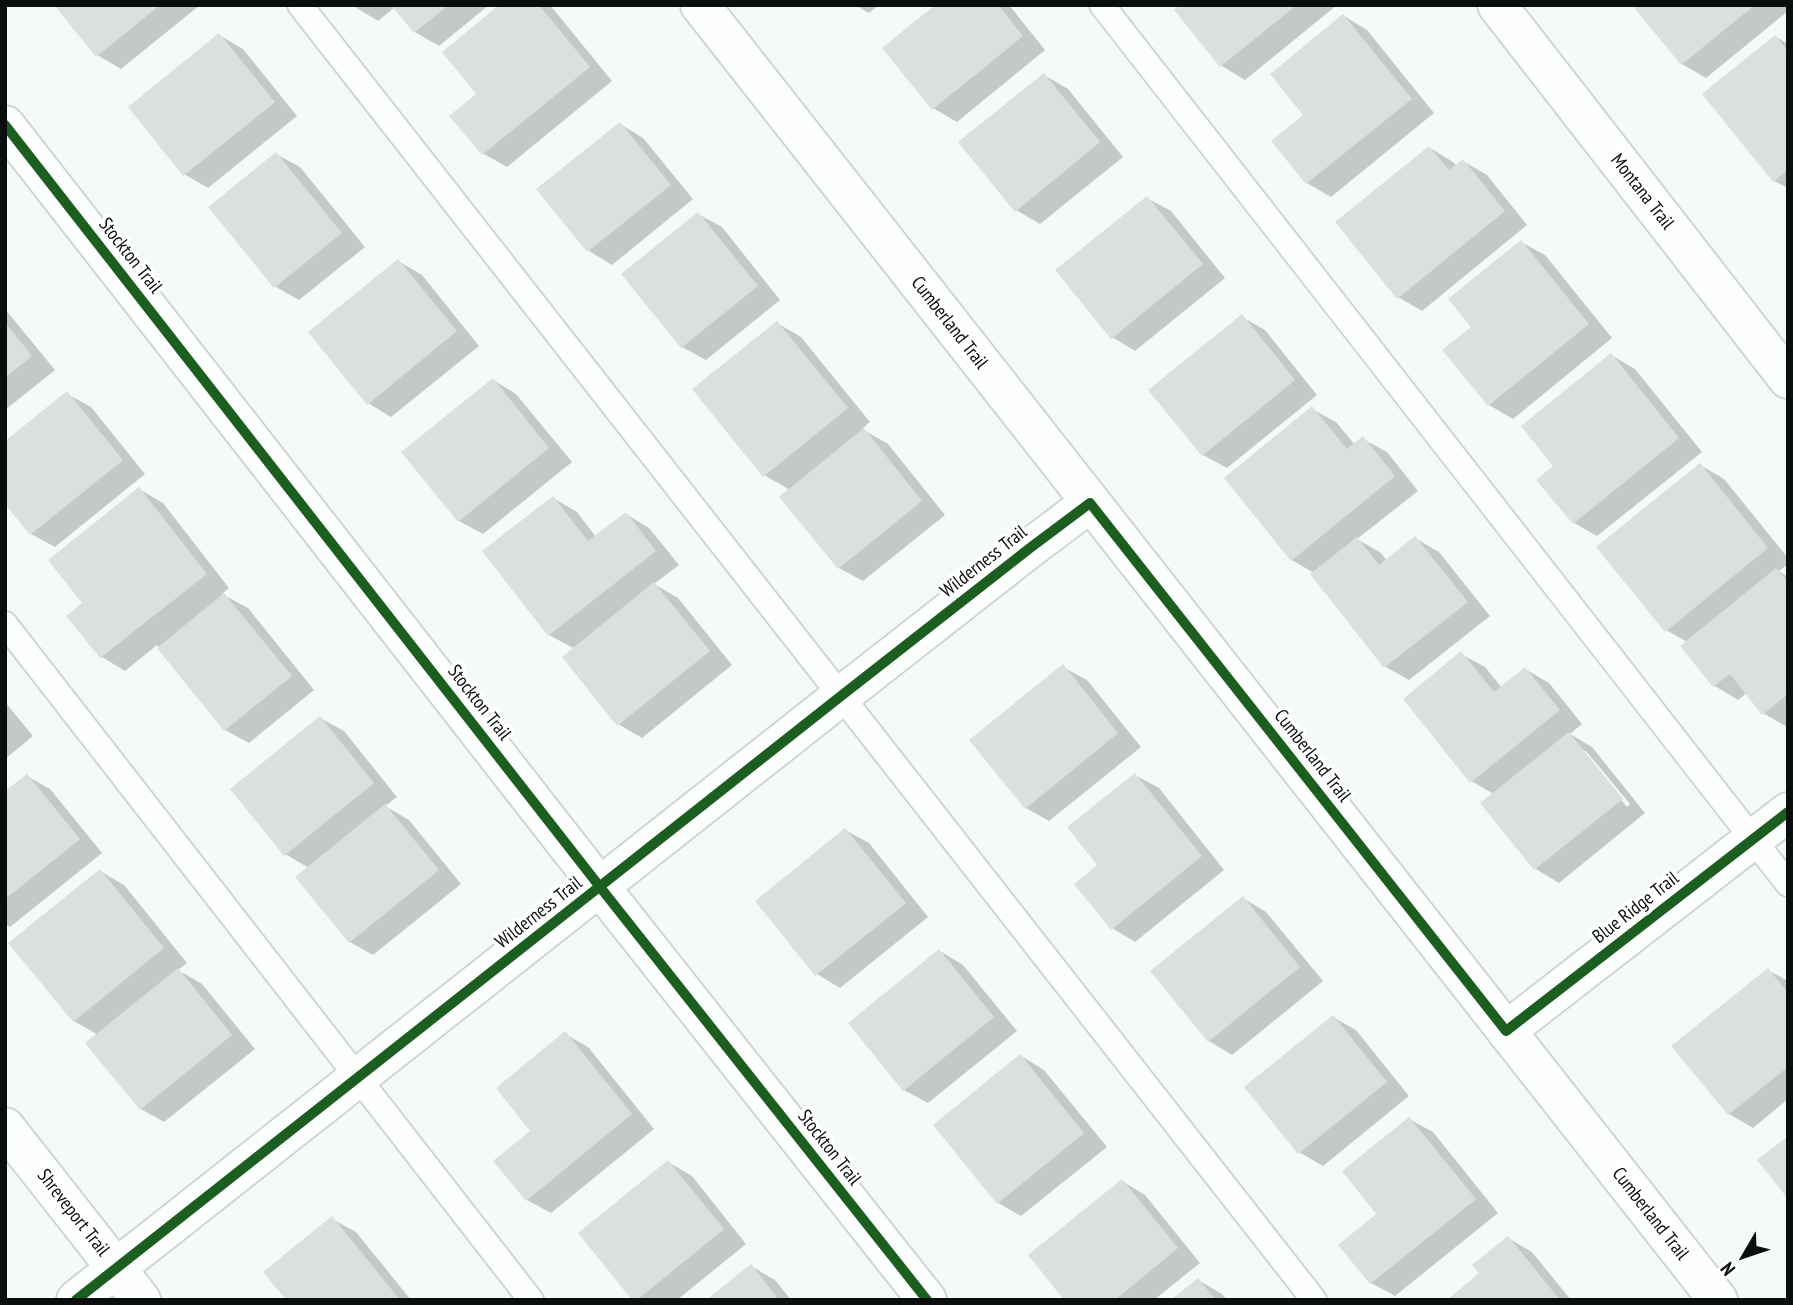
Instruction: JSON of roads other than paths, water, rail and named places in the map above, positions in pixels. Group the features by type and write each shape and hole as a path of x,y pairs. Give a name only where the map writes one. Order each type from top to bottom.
{"street":[{"name":"Cumberland Trail","path":"700,5 1718,1300"},
{"name":"Montana Trail","path":"1497,5 1788,379"},
{"name":"Stockton Trail","path":"5,125 600,887 927,1300"},
{"name":"Wilderness Trail","path":"76,1300 841,696 1090,503"},
{"name":"Blue Ridge Trail","path":"1506,1031 1788,812"},
{"name":"Shreveport Trail","path":"5,1127 141,1300"}],"lane":[{"path":"300,5 1314,1300"},
{"path":"1102,5 1788,884"},
{"path":"5,624 531,1300"}]}
